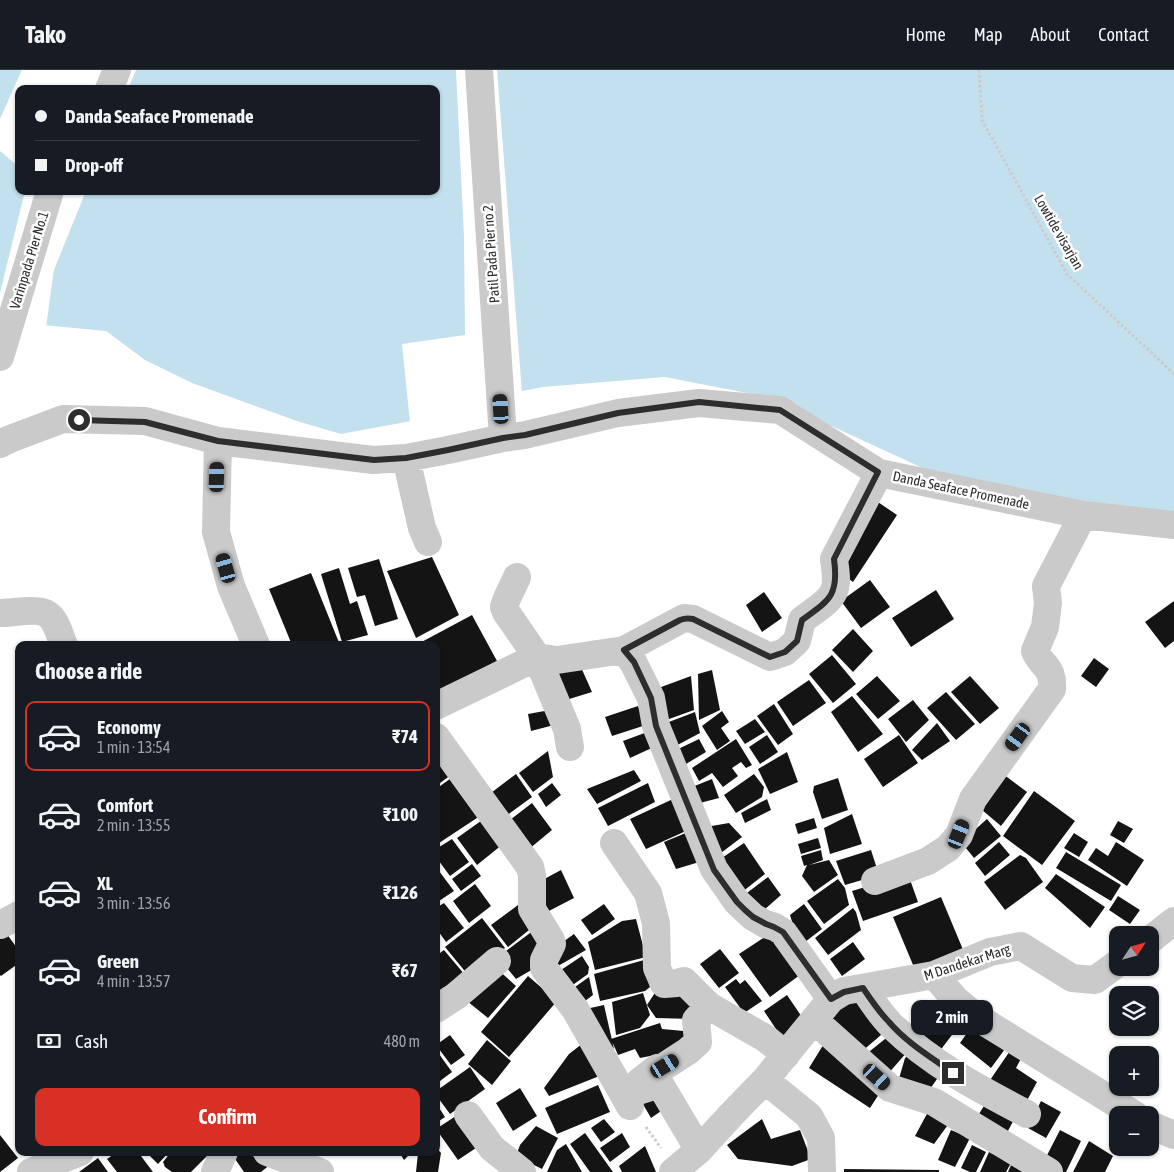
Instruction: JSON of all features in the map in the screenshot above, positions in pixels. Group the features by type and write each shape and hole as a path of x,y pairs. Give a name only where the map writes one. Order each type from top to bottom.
{"street":[{"path":"111,85 117,70"},
{"name":"Patil Pada Pier no 2","path":"479,70 503,438"},
{"name":"Varinpada Pier No.1","path":"0,357 49,195"},
{"name":"Danda Seaface Promenade","path":"0,444 63,419 145,422 218,441 374,460 406,458 525,435 618,413 699,402 780,410 878,472 1083,515 1174,525"},
{"path":"218,441 216,532 231,586 254,641"},
{"path":"406,458 422,528 428,542"},
{"path":"440,704 537,657 557,660 624,650 684,618 693,619 770,657 785,652 797,641 802,620 822,605 834,591 836,571 834,559 878,472"},
{"path":"875,881 928,861 948,848 959,834 973,799 1052,689 1053,677 1035,651 1045,627 1048,602 1046,586 1083,515"},
{"path":"517,577 512,590 507,596 504,607 537,657 567,729 570,747"},
{"path":"0,613 38,611 48,614 57,626 63,641"},
{"path":"624,650 634,662 651,698 656,726 714,870 737,902 753,917 783,932 831,999"},
{"path":"440,743 530,867 532,875 532,909 552,944 544,960 544,968 575,1009 630,1098"},
{"path":"614,844 648,893 656,923 657,968 664,984 684,981 709,1006 765,1038 786,1055"},
{"path":"0,925 15,916"},
{"path":"1159,933 1174,921"},
{"name":"M Dandekar Marg","path":"675,1170 699,1150 765,1080 831,999 844,992 934,975 990,952 1021,946 1072,978 1095,980 1109,970"},
{"path":"440,1006 456,996 497,961"},
{"path":"934,975 956,1000 976,1016 1121,1106"},
{"path":"863,988 890,1024 912,1044 967,1082 1027,1114"},
{"path":"630,1098 639,1082 657,1068 665,1066 688,1051 698,1042 696,1020 709,1006"},
{"path":"814,1020 890,1088 934,1102 1048,1172"},
{"path":"765,1080 809,1116 821,1138 822,1172"},
{"path":"630,1098 654,1086 662,1086 699,1150"},
{"path":"468,1115 492,1148 522,1172"},
{"path":"1159,1128 1174,1135"},
{"path":"31,1172 70,1156"},
{"path":"215,1172 222,1156"},
{"path":"278,1156 320,1172"}],"path":[{"name":"Lowtide visarjan","path":"979,70 982,120 1067,274 1174,374"},
{"path":"630,1098 675,1170"}],"water":[{"path":"0,70 22,70 15,85 0,120"},
{"path":"136,70 464,70 476,406 341,434 297,421 192,383 145,360 106,331 32,324 84,195 440,195 440,85 130,85"},
{"path":"496,70 1174,70 1174,519 970,490 823,422 794,402 665,377 543,387 517,392"},
{"path":"0,151 15,164 15,195 24,195 0,293"}],"pier":[{"path":"22,70 25,70 19,85 15,85"},
{"path":"456,70 466,70 482,339 478,406 410,423 402,344 465,335 464,237"},
{"path":"493,70 497,70 522,393 517,394 514,392 516,388"},
{"path":"15,86 15,94 0,123"},
{"path":"55,261 46,328 31,327 30,324"}],"building":[{"path":"875,500 897,515 853,582 841,573"},
{"path":"432,557 459,615 416,638 387,571"},
{"path":"379,559 398,619 375,626 365,595 357,597 348,568"},
{"path":"339,568 350,604 357,601 368,635 342,641 321,574"},
{"path":"311,573 338,641 290,641 269,589"},
{"path":"870,580 890,607 861,628 841,601"},
{"path":"936,590 954,619 911,647 892,618"},
{"path":"764,592 782,618 762,632 746,605"},
{"path":"1174,601 1174,641 1165,648 1145,622"},
{"path":"472,615 497,661 440,691 440,641 423,641"},
{"path":"853,629 873,651 853,672 832,650"},
{"path":"832,655 856,684 833,703 809,674"},
{"path":"1094,658 1109,669 1096,687 1081,676"},
{"path":"580,665 592,692 566,700 556,674"},
{"path":"712,670 720,710 699,720 698,674"},
{"path":"691,676 694,710 658,723 653,690"},
{"path":"877,676 900,701 878,719 856,694"},
{"path":"970,676 999,708 980,724 951,692"},
{"path":"809,680 826,703 793,726 777,702"},
{"path":"946,692 975,724 956,740 927,708"},
{"path":"852,696 883,734 858,752 831,712"},
{"path":"913,700 929,720 906,742 888,719"},
{"path":"774,704 793,734 778,745 757,716"},
{"path":"638,706 646,725 612,736 605,717"},
{"path":"550,710 554,725 531,731 528,714"},
{"path":"722,711 729,722 721,728 730,741 717,750 702,726"},
{"path":"695,712 700,733 670,749 661,725"},
{"path":"755,719 765,732 745,744 736,731"},
{"path":"937,723 950,741 922,760 912,750"},
{"path":"650,731 656,746 630,758 623,741"},
{"path":"767,735 778,752 760,764 749,747"},
{"path":"899,735 918,763 883,787 864,759"},
{"path":"699,739 706,752 681,767 674,751"},
{"path":"736,739 752,765 746,768 741,762 732,768 738,776 723,787 712,773 699,781 692,768"},
{"path":"548,751 553,777 533,792 519,773"},
{"path":"787,752 798,782 770,794 758,769"},
{"path":"440,759 451,775 440,783"},
{"path":"634,770 641,781 597,804 587,789"},
{"path":"999,771 1027,792 1001,826 975,804"},
{"path":"516,774 532,797 499,821 483,799"},
{"path":"754,774 764,787 762,797 736,813 724,795"},
{"path":"454,776 483,814 440,842 440,786"},
{"path":"838,778 848,810 822,819 813,792 814,786"},
{"path":"712,779 719,798 696,804 687,789"},
{"path":"552,783 561,795 546,807 538,794"},
{"path":"648,783 655,802 608,826 598,808"},
{"path":"1034,791 1075,821 1042,865 1003,836"},
{"path":"673,799 686,831 646,849 630,819"},
{"path":"767,799 771,810 745,823 741,813"},
{"path":"532,803 552,830 523,854 502,826"},
{"path":"852,814 862,844 830,854 824,828"},
{"path":"485,818 503,844 477,865 457,838"},
{"path":"814,818 817,828 798,834 795,824"},
{"path":"987,819 1001,836 974,858 961,842"},
{"path":"1118,821 1133,829 1124,843 1110,835"},
{"path":"729,823 742,837 713,859 700,828"},
{"path":"693,830 706,860 676,869 664,842"},
{"path":"1074,833 1088,842 1079,857 1064,848"},
{"path":"818,838 821,848 801,854 798,844"},
{"path":"452,839 469,862 450,876 440,862 440,846"},
{"path":"999,842 1010,855 985,876 975,863"},
{"path":"1116,842 1144,860 1127,886 1088,860 1096,848 1108,856"},
{"path":"744,843 765,874 737,896 713,864"},
{"path":"821,850 823,860 809,865 829,860 838,875 814,892 802,876 807,865 804,866 801,856"},
{"path":"871,850 879,875 845,885 836,861"},
{"path":"1066,852 1121,885 1111,901 1056,868"},
{"path":"1020,855 1026,858 1043,882 1005,910 984,882"},
{"path":"472,864 481,876 461,891 452,879"},
{"path":"561,870 574,898 545,913 535,884"},
{"path":"440,872 454,891 440,900"},
{"path":"908,874 918,902 863,921 852,891"},
{"path":"1056,874 1105,907 1090,928 1045,888"},
{"path":"768,877 781,895 757,916 739,899"},
{"path":"838,879 845,888 849,905 824,924 807,901"},
{"path":"475,884 491,906 469,923 453,901"},
{"path":"1118,896 1140,910 1130,924 1109,910"},
{"path":"941,897 964,952 916,972 893,917"},
{"path":"444,903 464,928 446,942 440,934 440,906"},
{"path":"604,904 615,919 592,935 581,920"},
{"path":"804,904 822,929 805,942 793,925 790,915"},
{"path":"518,905 534,926 508,947 491,925"},
{"path":"853,908 861,930 828,955 815,938"},
{"path":"482,918 505,948 468,975 445,947"},
{"path":"636,919 646,957 595,970 588,942 622,921"},
{"path":"534,930 549,948 540,965 516,979 498,957"},
{"path":"771,933 804,972 770,997 739,954"},
{"path":"7,934 15,945 15,966 1,976 0,975 0,939"},
{"path":"574,934 586,950 551,970 553,949"},
{"path":"853,942 865,959 842,976 830,959"},
{"path":"720,949 739,973 719,988 700,964"},
{"path":"444,950 465,975 442,995 440,993 440,953"},
{"path":"582,956 589,967 588,974 563,992 552,976"},
{"path":"644,960 650,987 645,991 600,1001 594,974"},
{"path":"496,968 516,986 488,1018 467,1001"},
{"path":"528,976 557,1001 509,1057 481,1032"},
{"path":"589,977 593,995 577,1007 568,992"},
{"path":"736,979 740,984 745,980 762,1001 744,1013 725,987"},
{"path":"674,985 698,1016 693,1019 656,1018 647,1005 658,988"},
{"path":"643,993 650,1015 640,1028 616,1035 612,1002"},
{"path":"857,993 888,1029 860,1053 829,1016"},
{"path":"787,995 804,1020 784,1041 764,1011"},
{"path":"604,1005 614,1049 581,1010"},
{"path":"931,1005 958,1027 939,1052 914,1029"},
{"path":"660,1023 662,1029 684,1031 690,1044 654,1065 650,1056 640,1058 635,1049 618,1055 611,1039"},
{"path":"972,1026 1005,1049 991,1068 960,1043"},
{"path":"450,1035 465,1055 451,1065 440,1050 440,1042"},
{"path":"890,1035 908,1051 887,1075 865,1055"},
{"path":"487,1040 511,1061 492,1085 468,1064"},
{"path":"587,1040 602,1075 549,1096 544,1088 569,1054"},
{"path":"825,1042 881,1091 870,1108 809,1068"},
{"path":"1014,1045 1025,1051 1016,1068 1037,1082 1024,1106 986,1086"},
{"path":"914,1051 942,1072 925,1096 898,1082 905,1058"},
{"path":"440,1055 452,1072 440,1081"},
{"path":"470,1067 485,1089 450,1114 440,1100 440,1088"},
{"path":"598,1085 610,1112 557,1134 545,1108"},
{"path":"520,1088 537,1116 513,1131 496,1103"},
{"path":"657,1088 667,1107 651,1118 640,1099"},
{"path":"987,1101 1016,1116 1003,1140 974,1122"},
{"path":"1041,1101 1061,1112 1046,1138 1028,1128"},
{"path":"440,1109 445,1117 440,1120"},
{"path":"929,1110 950,1122 934,1144 915,1136"},
{"path":"462,1112 482,1144 458,1160 440,1135 440,1126"},
{"path":"604,1119 615,1132 601,1142 591,1128"},
{"path":"762,1119 771,1139 800,1130 811,1159 792,1166 738,1159 727,1145"},
{"path":"536,1126 558,1138 542,1169 516,1156 520,1145"},
{"path":"951,1130 970,1138 955,1167 938,1160"},
{"path":"1060,1130 1081,1141 1066,1172 1055,1172 1042,1165"},
{"path":"585,1133 613,1172 590,1172 570,1144"},
{"path":"622,1133 630,1147 610,1162 600,1148"},
{"path":"0,1135 18,1158 0,1172"},
{"path":"1089,1141 1109,1154 1109,1156 1113,1156 1105,1172 1073,1172"},
{"path":"566,1144 582,1172 547,1172 557,1150"},
{"path":"972,1145 986,1152 976,1172 970,1172 961,1168"},
{"path":"645,1146 656,1172 622,1172 619,1166"},
{"path":"440,1152 441,1153 438,1172 416,1172 418,1156 440,1156"},
{"path":"989,1152 1011,1163 1006,1172 980,1172"},
{"path":"111,1156 141,1156 153,1172 117,1172 107,1159"},
{"path":"150,1156 165,1156 158,1164"},
{"path":"168,1156 207,1156 191,1172 172,1172 165,1167 163,1162"},
{"path":"233,1156 252,1156 271,1164 261,1172 244,1172"},
{"path":"98,1158 108,1172 79,1172"},
{"path":"1011,1165 1025,1172 1008,1172"},
{"path":"844,1169 939,1170 939,1172 844,1172"}],"route":[{"path":"79,420 145,422 218,441 374,460 406,458 525,435 618,413 699,402 780,410 878,472 834,559 836,571 834,591 822,605 802,620 797,641 785,652 770,657 689,618 684,618 624,650 634,662 651,698 656,726 714,870 737,902 753,917 783,932 831,999 844,992 863,988 890,1024 912,1044 953,1073"}]}
